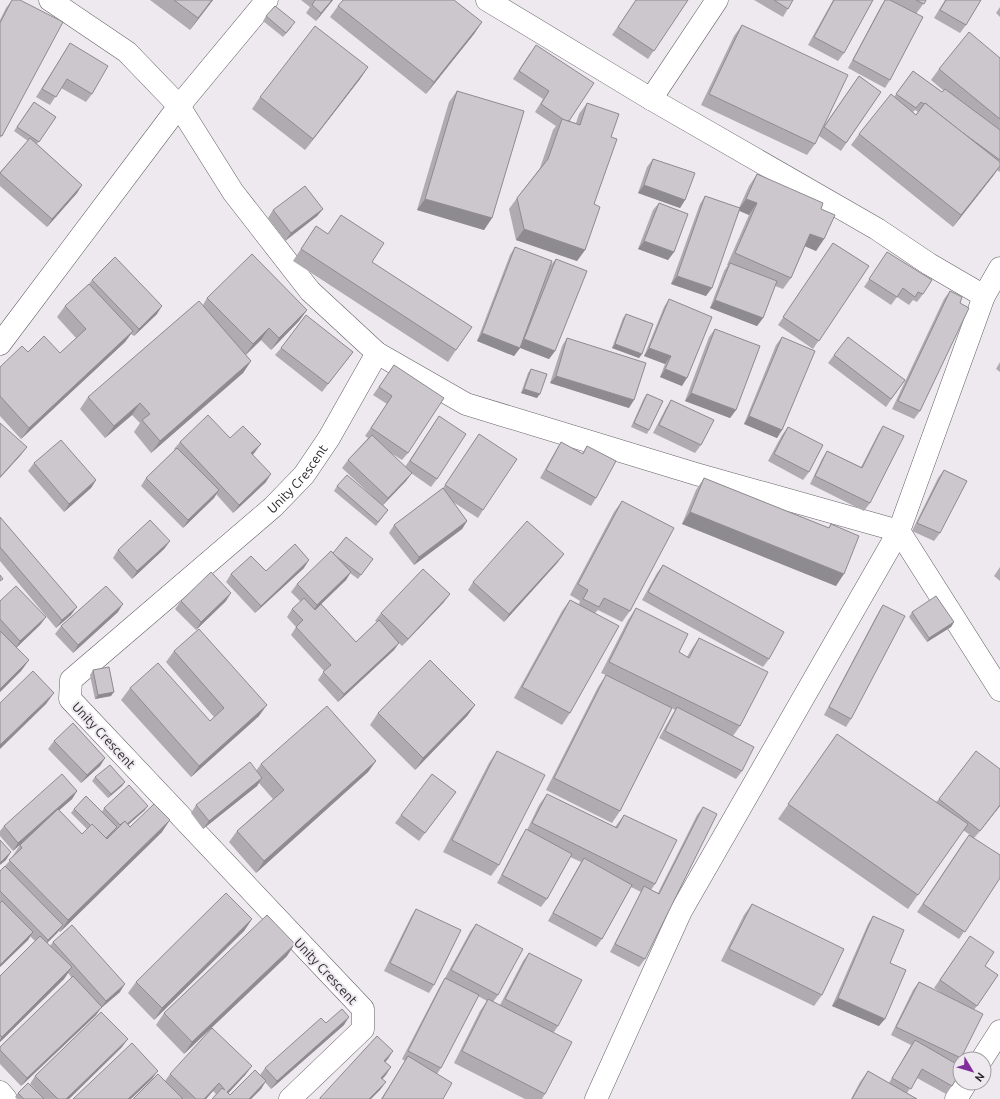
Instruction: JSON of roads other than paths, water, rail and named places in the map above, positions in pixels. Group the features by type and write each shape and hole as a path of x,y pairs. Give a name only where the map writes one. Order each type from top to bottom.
{"street":[{"path":"50,0 127,52 179,106 233,192 310,291 377,353 466,404 696,474 899,531 1000,690"},
{"path":"0,344 179,106 267,0"},
{"path":"487,0 651,99 877,229 929,264 984,296"},
{"path":"651,99 717,0"},
{"path":"596,1099 680,911 899,531 984,296 1000,268"},
{"name":"Unity Crescent","path":"290,1099 363,1029 363,1009 70,699 71,680 252,526 299,480 329,438 377,353"},
{"path":"987,1051 1000,1031"},
{"path":"0,1092 6,1099"}]}
